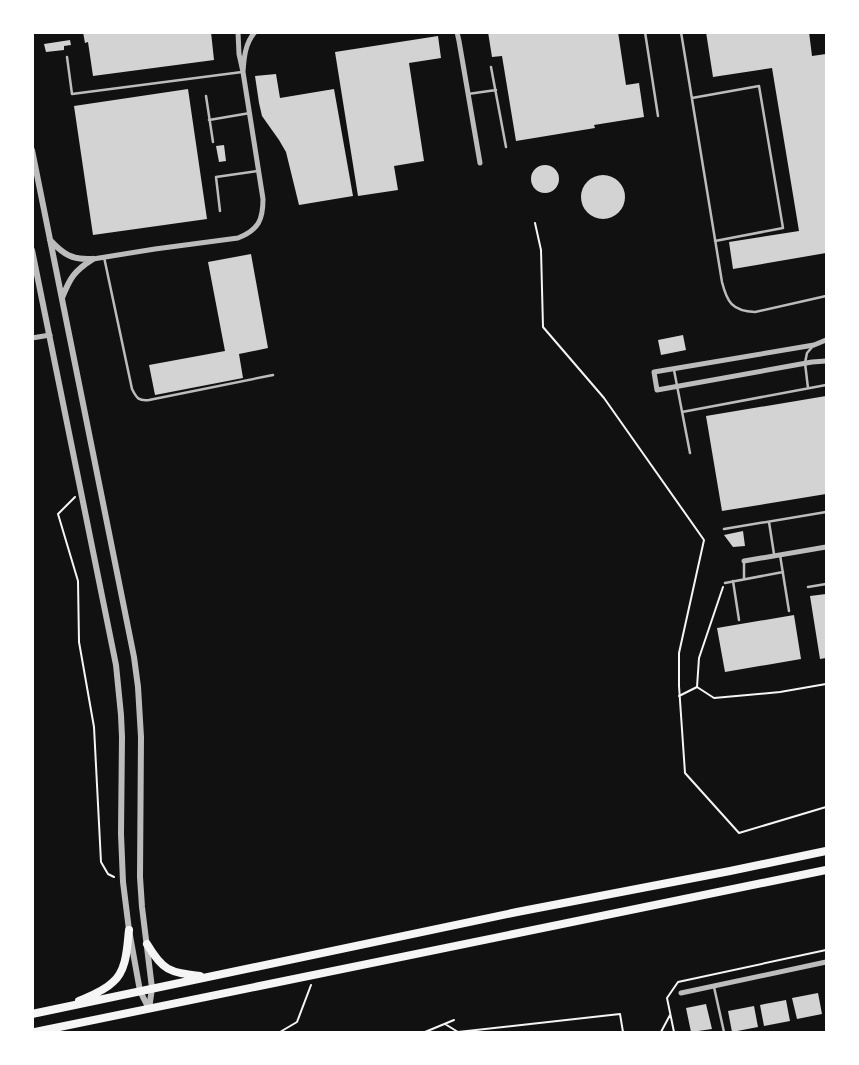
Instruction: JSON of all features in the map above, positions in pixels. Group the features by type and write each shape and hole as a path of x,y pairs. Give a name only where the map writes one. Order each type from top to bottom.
{"main road":[{"path":"32,1014 517,912 826,851"},
{"path":"35,1032 826,870"},
{"path":"70,1006 114,982 120,973 124,961 129,930"},
{"path":"147,944 156,959 164,967 184,974 207,977"}],"street":[{"path":"50,240 65,254 83,260 238,238 255,228 261,220 262,199 250,113 239,54 238,32"},
{"path":"243,72 247,46 256,32"},
{"path":"458,32 480,163"},
{"path":"32,150 134,657 141,737 140,877 152,988 149,1009"},
{"path":"32,250 113,651 119,692 122,737 121,834 123,882 140,991 149,1009"},
{"path":"62,299 72,277 92,259"},
{"path":"32,338 50,335"},
{"path":"826,340 814,345 654,372 657,390 805,363 826,361"},
{"path":"744,561 826,547"},
{"path":"680,993 826,962"}],"lane":[{"path":"645,32 658,116"},
{"path":"681,32 725,296 732,306 744,312 755,312 826,296"},
{"path":"67,57 72,94 243,72"},
{"path":"491,67 506,147"},
{"path":"692,98 759,86 783,228 715,241"},
{"path":"468,94 496,90"},
{"path":"206,96 213,142"},
{"path":"209,120 250,113"},
{"path":"220,210 216,178 258,171"},
{"path":"104,257 132,389 136,397 142,401 149,400 273,375"},
{"path":"808,388 805,363 807,353 814,345"},
{"path":"674,368 690,454"},
{"path":"682,412 826,385"},
{"path":"724,529 826,512"},
{"path":"769,522 783,572 789,610"},
{"path":"744,561 744,579"},
{"path":"725,583 783,572"},
{"path":"733,581 739,620"},
{"path":"808,587 826,584"},
{"path":"714,985 724,1032"}],"path":[{"path":"535,223 541,250 543,328 604,398 704,540 679,653 679,696 685,773 739,833 826,807"},
{"path":"81,490 58,514 78,580 79,642 94,728 102,862 108,874 123,882"},
{"path":"697,687 699,658 725,583"},
{"path":"697,687 714,698 780,692 826,684"},
{"path":"679,696 697,687"},
{"path":"674,1032 667,998 678,982 826,950"},
{"path":"280,1032 297,1022 315,975"},
{"path":"445,1024 458,1032 620,1014 623,1032"},
{"path":"661,1032 670,1014"},
{"path":"425,1032 454,1020"}],"building":[{"path":"83,32 211,32 214,60 93,76 88,42 85,43"},
{"path":"488,32 618,32 626,85 639,83 644,117 594,125 595,128 516,141 502,56 492,57"},
{"path":"706,32 809,32 812,56 826,54 826,253 733,269 729,242 799,231 772,68 713,77"},
{"path":"438,36 441,58 409,63 424,161 394,166 398,190 358,196 335,52"},
{"path":"70,40 71,45 64,46 64,50 46,52 44,44"},
{"path":"276,74 280,98 334,89 353,196 299,205 286,152 262,116 259,103 255,76"},
{"path":"188,89 207,219 93,235 74,106"},
{"path":"224,145 226,161 219,162 216,146"},
{"path":"545,165 555,169 559,179 555,189 545,193 535,189 531,179 535,169"},
{"path":"607,175 619,181 624,188 624,206 619,213 612,218 599,219 591,216 584,209 581,193 584,185 591,178"},
{"path":"251,254 268,348 239,354 243,378 155,395 149,365 225,351 208,262"},
{"path":"683,335 686,350 661,355 658,340"},
{"path":"826,396 826,494 722,511 706,416"},
{"path":"743,531 745,546 733,547 724,535"},
{"path":"826,594 826,658 820,659 810,596"},
{"path":"794,615 801,659 725,672 717,628"},
{"path":"818,993 822,1014 797,1019 792,998"},
{"path":"786,1000 790,1021 764,1026 760,1005"},
{"path":"706,1004 712,1029 691,1032 686,1008"},
{"path":"754,1006 758,1027 732,1032 728,1011"}]}
